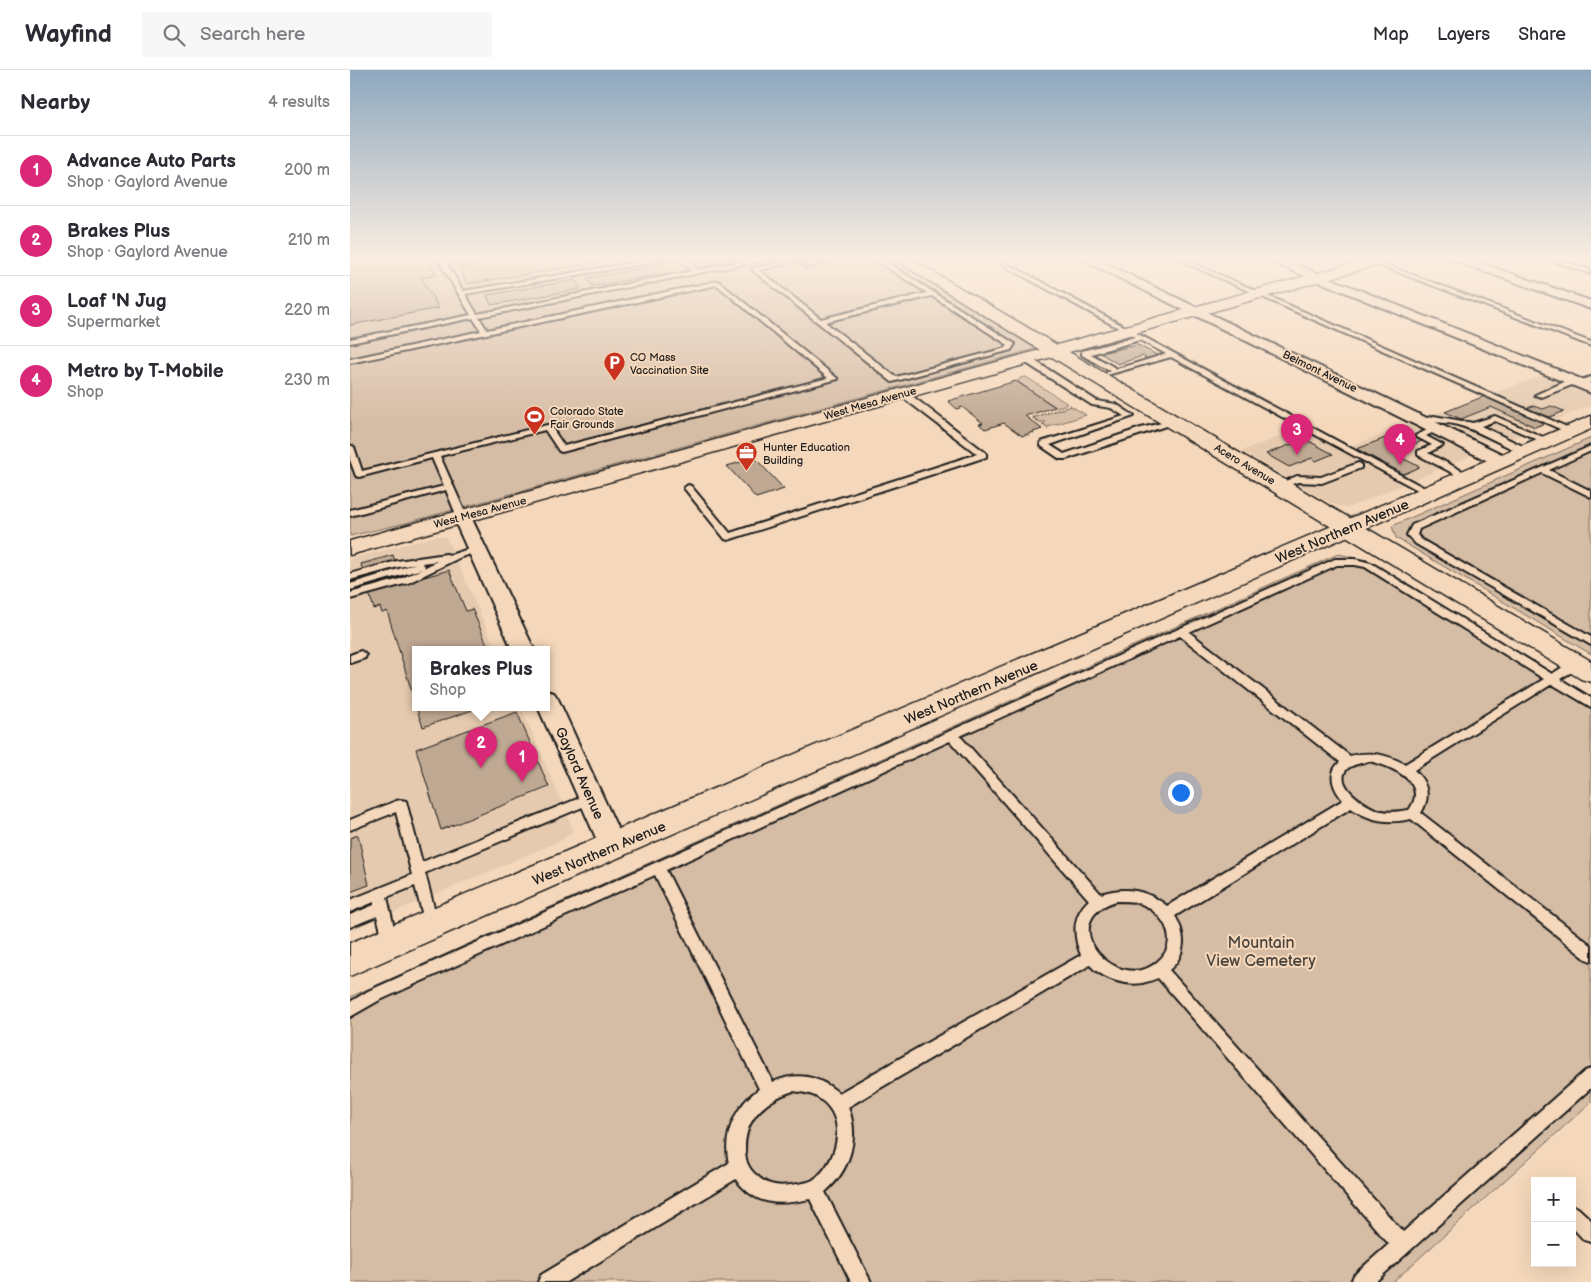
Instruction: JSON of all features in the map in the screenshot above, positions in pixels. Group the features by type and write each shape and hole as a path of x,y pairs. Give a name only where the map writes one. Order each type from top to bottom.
{"street":[{"name":"Acero Avenue","path":"995,314 1057,350 1107,373 1174,422 1584,669"},
{"name":"West Mesa Avenue","path":"350,548 1057,350 1136,334 1190,314"},
{"name":"Belmont Avenue","path":"1202,314 1436,429 1480,439 1502,461"},
{"path":"1410,314 1584,383"},
{"name":"West Northern Avenue","path":"352,960 1591,422"},
{"path":"462,517 522,646"},
{"name":"Gaylord Avenue","path":"550,708 613,847"}],"lane":[{"path":"350,341 486,314"},
{"path":"350,361 577,314"},
{"path":"350,447 359,474 547,427 562,449 834,379 754,314"},
{"path":"811,314 895,380 1009,349 1012,344 964,314"},
{"path":"820,321 851,314"},
{"path":"1098,314 1430,493"},
{"path":"1304,314 1572,431"},
{"path":"1515,314 1591,344"},
{"path":"474,316 485,333"},
{"path":"1136,334 1085,353 1107,373 1173,354"},
{"path":"1026,360 1095,403 1113,406 1130,416 1044,444 1062,457 1174,422"},
{"path":"1540,395 1584,383"},
{"path":"688,488 728,537 983,455 904,394"},
{"path":"1421,421 1429,418 1447,419 1474,426 1495,418 1548,441"},
{"path":"1474,426 1480,439 1526,451"},
{"path":"1436,429 1419,436 1439,445 1420,453 1467,477"},
{"path":"1591,448 1415,527 1412,535 1419,542 1591,642"},
{"path":"435,455 462,517"},
{"path":"1280,486 1297,479 1322,480 1358,466"},
{"path":"1542,470 1591,494"},
{"path":"350,513 449,487"},
{"path":"350,587 478,549"},
{"path":"350,577 397,564 458,555"},
{"path":"350,582 399,568 458,555"},
{"path":"350,592 402,576 458,555"},
{"path":"350,596 404,580 458,555"},
{"path":"350,1010 373,996 1335,562 1355,562 1368,565 1591,703"},
{"path":"1180,631 1347,761"},
{"path":"350,659 362,655"},
{"path":"1405,770 1552,679 1584,669"},
{"path":"952,735 1099,901"},
{"path":"1363,758 1381,759 1405,770 1415,779 1421,790 1421,801 1413,814 1396,818 1364,811 1350,802 1340,790 1337,778 1338,772 1347,761 1363,758"},
{"path":"350,921 418,874 592,798"},
{"path":"1166,914 1350,802"},
{"path":"350,825 401,805 432,925"},
{"path":"1413,814 1591,954"},
{"path":"658,867 768,1091"},
{"path":"1116,895 1132,896 1146,900 1166,914 1174,929 1176,940 1175,951 1169,962 1160,970 1147,976 1126,977 1101,967 1091,957 1082,942 1081,930 1084,915 1099,901 1116,895"},
{"path":"350,906 381,901"},
{"path":"381,901 390,943"},
{"path":"838,1103 1091,957"},
{"path":"1160,970 1402,1245"},
{"path":"1361,1282 1591,1077"},
{"path":"794,1083 808,1084 824,1090 838,1103 845,1116 847,1134 843,1152 826,1179 814,1189 783,1196 764,1192 745,1179 738,1168 735,1143 739,1125 750,1106 768,1091 794,1083"},
{"path":"548,1282 738,1168"},
{"path":"814,1189 861,1282"},
{"path":"1576,1218 1591,1233"}],"path":[{"path":"1028,419 1072,405"},
{"path":"1032,417 1048,429"}],"shaded area":[{"path":"1544,375 1587,392 1591,395 1591,405 1499,444 1481,440 1429,416"},
{"path":"1411,423 1460,446 1459,448 1470,456 1348,508 1322,499 1242,451 1311,425 1351,446"},
{"path":"437,536 446,537 495,646 412,646 412,711 523,711 573,829 562,840 350,931 350,559"}],"green space":[{"name":"Colorado State Fair Grounds","path":"350,314 979,314 1035,348 406,523 350,536"},
{"path":"1026,377 1068,404 1056,407 1018,382 1020,378"},
{"path":"1071,406 1086,415 1048,427 1043,424 1046,422 1040,422 1033,418"},
{"path":"1591,438 1591,654 1396,538 1392,526"},
{"name":"Mountain View Cemetery","path":"1338,554 1368,560 1591,697 1591,1102 1393,1282 350,1282 350,997"}],"building":[{"path":"350,314 410,314 350,325"},
{"path":"1138,345 1157,355 1147,359 1143,356 1118,364 1100,353"},
{"path":"1016,381 1055,407 1025,416 1042,429 1022,436 1004,423 985,429 979,424 983,423 962,407 957,409 948,401"},
{"path":"1487,395 1547,422 1535,427 1491,407 1461,419 1445,412"},
{"path":"1533,406 1543,409 1551,406 1564,411 1550,417 1527,408"},
{"path":"1403,431 1422,441 1392,453 1420,467 1404,474 1357,449"},
{"path":"1305,439 1333,454 1316,461 1312,458 1289,467 1266,454"},
{"path":"755,458 784,489 756,498 727,466"},
{"path":"393,555 402,584 369,593 361,564"},
{"path":"449,570 466,611 472,609 488,646 412,646 412,692 387,611 382,613 380,607 374,609 369,593"},
{"path":"417,711 469,711 423,727"},
{"path":"517,712 549,787 441,830 416,749"},
{"path":"358,835 369,885 350,892 350,838"}],"place":[{"name":"CO Mass Vaccination Site","path":"614,382"},
{"name":"Colorado State Fair Grounds","path":"534,436"},
{"name":"Loaf 'N Jug","path":"1297,455"},
{"name":"Metro by T-Mobile","path":"1400,465"},
{"name":"Hunter Education Building","path":"747,472"},
{"name":"Brakes Plus","path":"481,768"},
{"name":"Advance Auto Parts","path":"522,782"}]}
